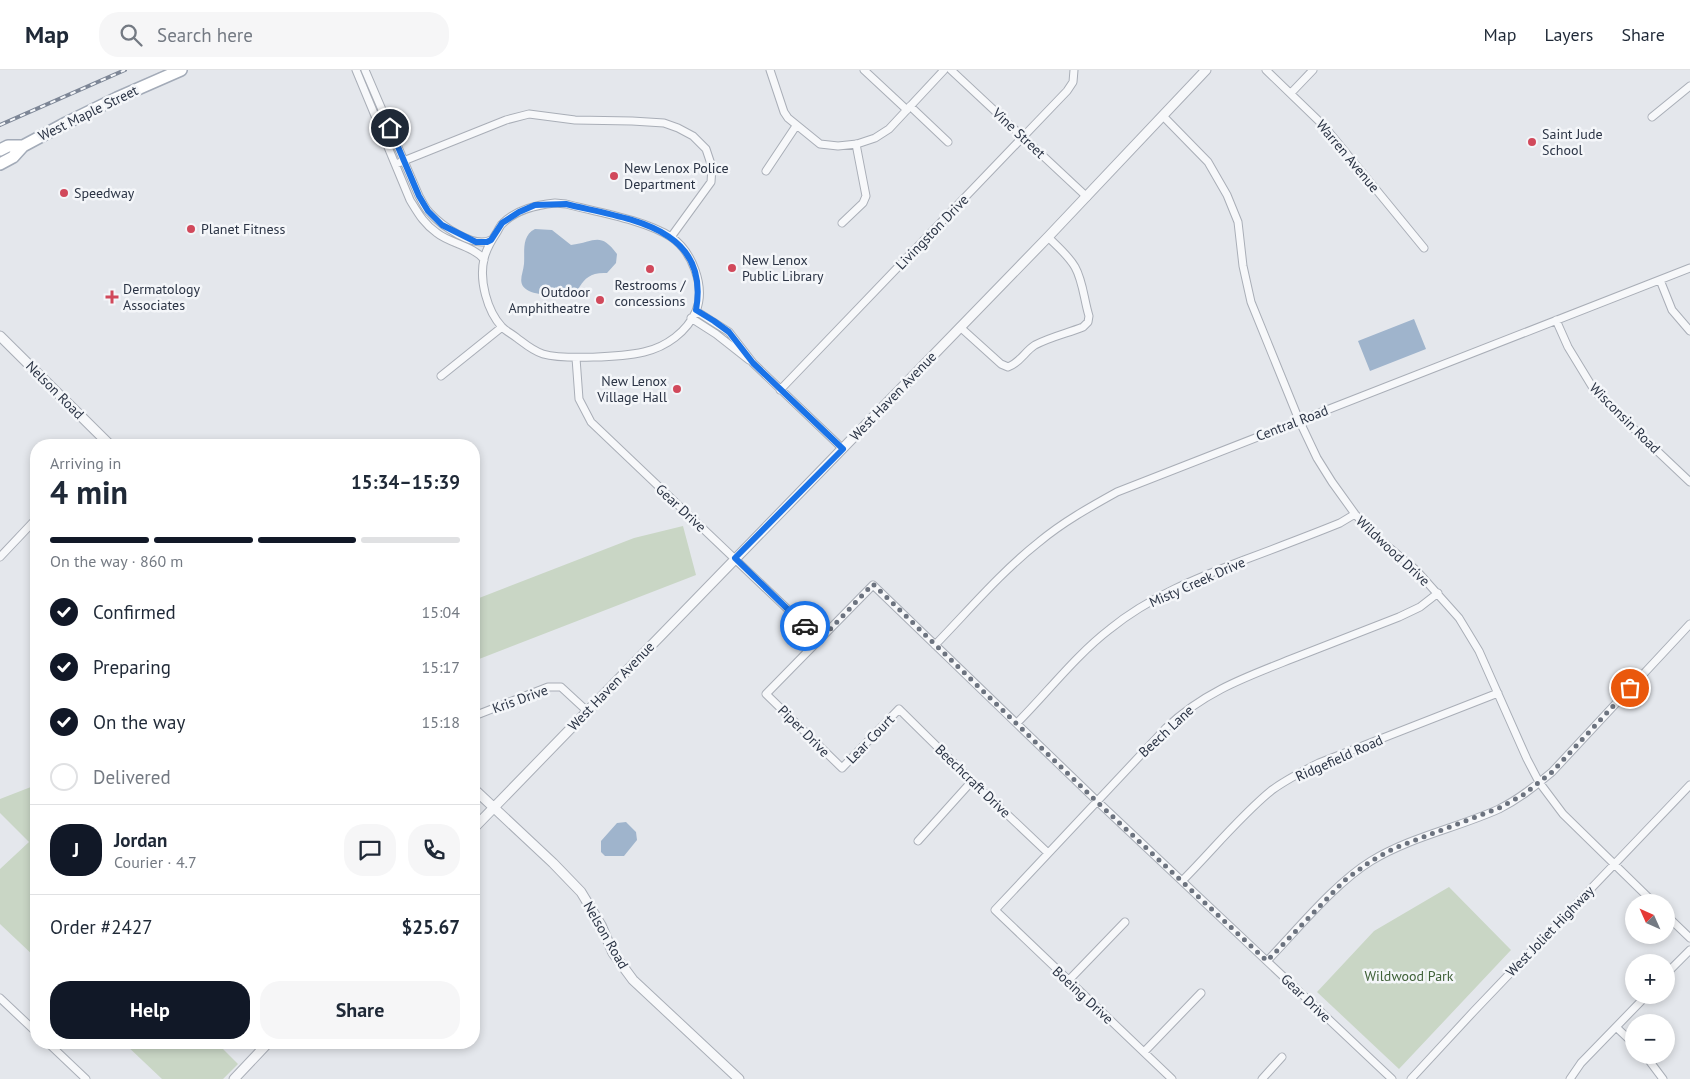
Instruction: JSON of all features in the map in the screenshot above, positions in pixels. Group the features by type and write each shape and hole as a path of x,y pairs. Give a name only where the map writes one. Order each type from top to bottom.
{"main road":[{"name":"West Maple Street","path":"0,164 13,157 23,146 117,98 181,70"},
{"name":"West Maple Street","path":"0,150 8,146 23,146"}],"street":[{"path":"356,70 410,200 422,220 437,234 455,244 472,250 484,260"},
{"path":"365,70 419,196 428,211 442,225 476,242 491,240"},
{"path":"770,70 784,112 796,126 820,144 838,146 856,144 874,138 890,128 944,70"},
{"path":"864,70 948,142"},
{"name":"Vine Street","path":"951,70 1086,197"},
{"name":"Livingston Drive","path":"780,390 1067,91 1073,82 1074,70"},
{"name":"West Haven Avenue","path":"480,821 1048,237 1206,70"},
{"name":"Warren Avenue","path":"1266,70 1324,126 1424,248"},
{"path":"1291,93 1313,70"},
{"path":"1652,117 1690,86"},
{"path":"396,164 506,120 529,114 575,120 664,123 693,136 706,149 712,167 711,182 671,237"},
{"name":"Wildwood Drive","path":"1163,116 1208,162 1227,195 1238,222 1243,266 1251,302 1299,420 1317,458 1355,514 1372,533 1417,571 1459,618 1479,650 1527,760 1539,782 1563,814 1644,894"},
{"path":"766,170 796,126"},
{"path":"842,223 863,202 866,196 856,144"},
{"path":"566,204 638,222 671,237 686,252 694,267 698,281 696,310 685,327 673,340 653,349 643,352 576,358 541,354 502,327 494,316 486,296 484,260 491,240 502,223 519,212 535,205 566,204"},
{"path":"960,327 1001,364 1008,367 1018,362 1032,347 1083,327 1088,322 1080,278 1075,266 1048,237"},
{"name":"Central Road","path":"935,645 1015,563 1039,542 1087,508 1117,492 1690,268"},
{"path":"1660,280 1672,310 1690,331"},
{"path":"696,310 729,332 753,363"},
{"path":"691,318 711,330 753,363 843,449"},
{"name":"Wisconsin Road","path":"1556,320 1572,354 1596,393 1690,482"},
{"path":"441,376 502,327"},
{"name":"Nelson Road","path":"0,336 103,439"},
{"name":"Gear Drive","path":"576,358 579,399 591,422 820,640 873,584 1096,801 1392,1079"},
{"name":"Misty Creek Drive","path":"1017,723 1096,640 1150,602 1183,585 1340,523 1355,514"},
{"path":"0,557 30,525"},
{"name":"Beech Lane","path":"994,910 1166,728 1188,708 1248,676 1399,617 1420,607 1438,593"},
{"path":"1267,961 1345,880 1371,861 1395,848 1499,808 1523,795 1552,772 1690,624"},
{"name":"Piper Drive","path":"820,640 766,694 842,768"},
{"name":"Kris Drive","path":"480,714 548,687 562,687 587,711"},
{"name":"Ridgefield Road","path":"1182,881 1253,807 1295,775 1319,763 1498,693"},
{"name":"Lear Court","path":"842,768 899,709"},
{"name":"Beechcraft Drive","path":"899,709 1048,853"},
{"path":"918,841 972,781"},
{"name":"West Joliet Highway","path":"1411,1079 1690,786"},
{"name":"Nelson Road","path":"480,795 553,863 580,892 601,925 613,953 634,980 739,1079"},
{"name":"Boeing Drive","path":"994,910 1172,1079"},
{"path":"1068,981 1125,922"},
{"path":"1675,924 1690,938"},
{"path":"1675,965 1690,950"},
{"path":"1144,1052 1202,993"},
{"path":"0,998 30,1026"},
{"path":"1570,1079 1581,1063 1638,1004"},
{"path":"1616,1027 1625,1036"},
{"path":"54,1049 86,1079"},
{"path":"234,1079 262,1049"},
{"path":"1262,1079 1282,1058"},
{"path":"1652,1064 1663,1079"}],"green space":[{"path":"683,526 696,575 480,659 480,598 634,538"},
{"path":"30,787 30,952 0,924 0,869 29,842 0,813 0,799"},
{"name":"Wildwood Park","path":"1449,887 1511,950 1399,1069 1317,992 1374,931"},
{"path":"130,1049 223,1049 238,1064 223,1079 162,1079"}],"water":[{"path":"535,229 552,230 571,245 592,240 606,242 617,254 616,263 607,273 589,276 577,291 568,298 558,298 531,292 525,288 521,279 526,240"},
{"path":"1414,319 1426,349 1370,371 1358,341"},
{"path":"626,822 636,832 637,840 624,856 605,856 601,852 601,841 617,823"}],"railway":[{"path":"0,125 125,70"}],"way so far":[{"path":"805,626 820,640 873,584 1096,801 1267,961 1345,880 1371,861 1395,848 1499,808 1523,795 1552,772 1630,688"}],"place":[{"name":"Saint Jude School","path":"1532,142"},
{"name":"New Lenox Police Department","path":"614,176"},
{"name":"Speedway","path":"64,193"},
{"name":"Planet Fitness","path":"191,229"},
{"name":"New Lenox Public Library","path":"732,268"},
{"name":"Restrooms / concessions","path":"650,269"},
{"name":"Dermatology Associates","path":"112,297"},
{"name":"Outdoor Amphitheatre","path":"600,300"},
{"name":"New Lenox Village Hall","path":"677,389"}],"route":[{"path":"390,128 419,196 428,211 442,225 476,242 491,240 502,223 519,212 535,205 555,203 638,222 671,237 686,252 694,267 698,281 696,310 729,332 753,363 843,449 735,558 805,626"}]}
